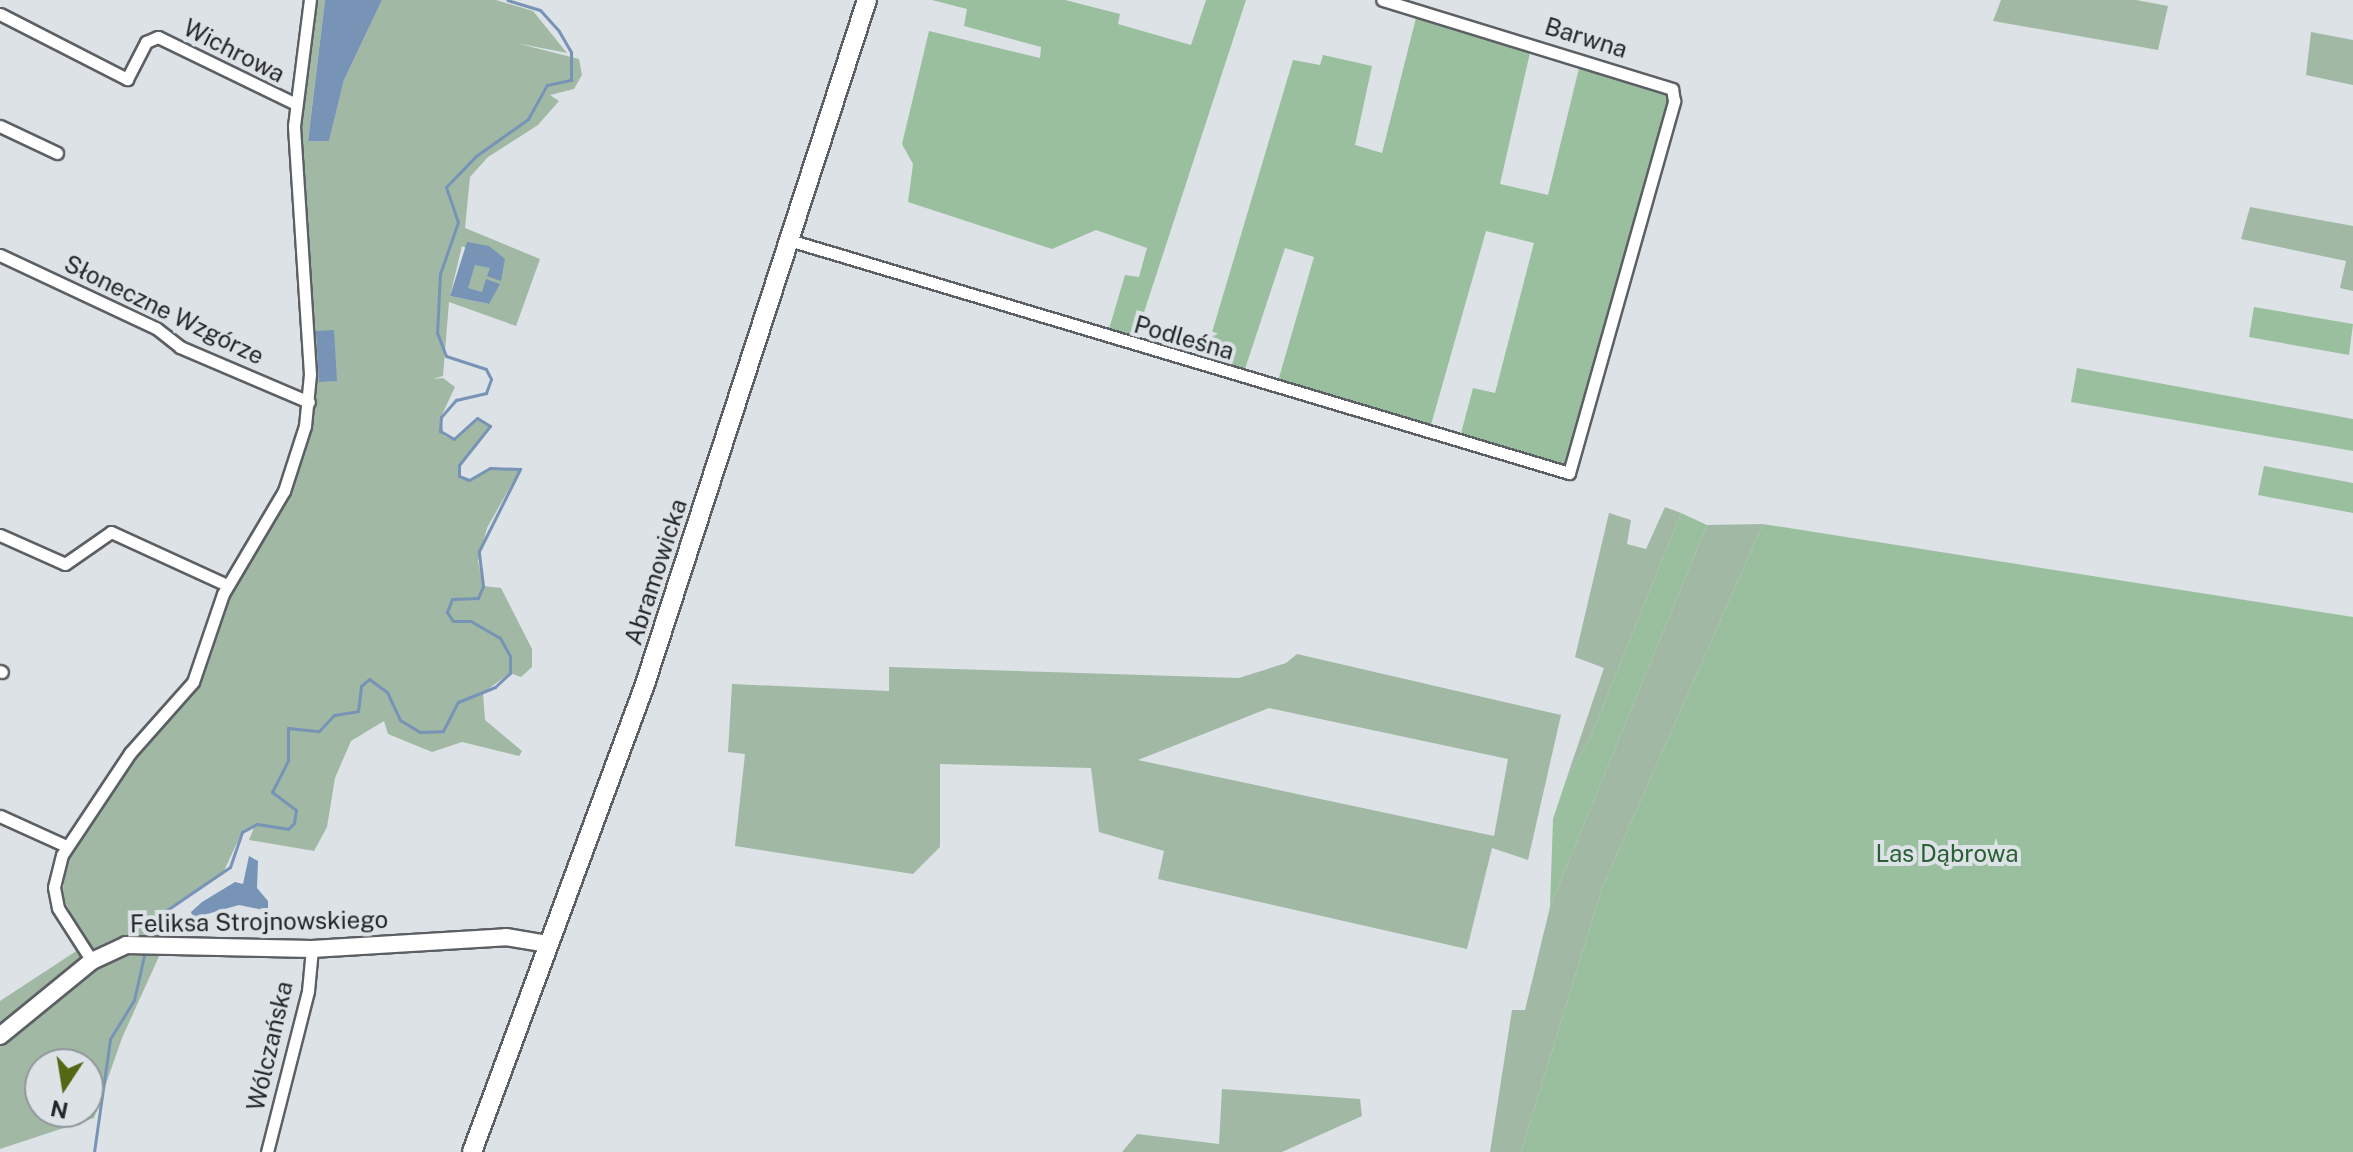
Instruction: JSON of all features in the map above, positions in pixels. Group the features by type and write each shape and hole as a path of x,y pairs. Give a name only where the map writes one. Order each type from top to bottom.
{"main road":[{"name":"Abramowicka","path":"472,1152 645,684 867,0"}],"street":[{"path":"92,961 65,924 56,900 55,875 66,846 130,753 193,682 227,585 288,483 309,402 296,104 310,0"},
{"name":"Barwna","path":"1382,0 1660,82 1672,89 1674,101 1569,473"},
{"name":"Wichrowa","path":"0,14 127,79 146,42 158,37 296,104"},
{"path":"0,126 57,153"},
{"name":"Podleśna","path":"789,240 1569,473"},
{"name":"Słoneczne Wzgórze","path":"0,255 156,328 180,347 309,402"},
{"path":"0,535 65,564 111,532 227,585"},
{"path":"0,816 66,846"},
{"name":"Feliksa Strojnowskiego","path":"0,1036 92,961 134,945 312,949 506,937 548,944"},
{"name":"Wólczańska","path":"267,1152 308,991 312,949"}],"green space":[{"path":"317,0 325,0 308,140 329,141 344,80 382,0 496,0 533,11 567,53 516,43 579,59 582,75 574,89 550,95 559,101 538,125 488,157 470,177 465,228 540,259 516,326 449,302 443,376 433,379 443,378 455,387 441,417 444,436 454,439 477,418 490,426 460,465 459,476 469,480 490,468 520,469 487,528 478,561 483,586 501,588 532,649 532,667 521,677 510,673 483,693 485,720 522,751 519,756 462,742 432,752 388,734 384,721 351,741 335,778 327,827 314,851 249,840 255,825 242,832 223,873 164,912 161,952 122,1038 104,1089 104,1048 24,1048 24,1128 64,1128 0,1149 0,1001 87,944 62,896 68,856 134,756 196,687 234,583 289,493 314,401 298,127","holes":["462,246 505,268 475,264 467,288 482,293 489,304 450,296"]},
{"path":"932,0 1065,0 1120,14 1118,24 1191,45 1206,0 1246,0 1133,346 1106,339 1125,275 1139,277 1147,248 1096,230 1052,249 908,202 913,164 902,144 929,31 1040,58 1041,47 964,26 967,9"},
{"path":"2001,0 2136,0 2168,6 2158,50 1993,21"},
{"path":"1418,10 1532,44 1500,184 1548,195 1581,60 1672,89 1569,473 1459,441 1473,388 1495,393 1534,243 1486,231 1429,432 1276,388 1314,257 1285,248 1242,378 1202,366 1293,60 1320,65 1323,55 1372,66 1355,145 1382,153"},
{"path":"2311,32 2353,40 2353,85 2306,75"},
{"path":"2250,207 2353,226 2353,291 2340,288 2346,261 2241,239"},
{"path":"2254,307 2353,324 2349,355 2249,337"},
{"path":"2077,368 2353,419 2353,451 2071,402"},
{"path":"2264,466 2353,483 2353,513 2258,495"},
{"path":"1665,507 1681,513 1591,736 1566,780 1604,668 1575,657 1609,513 1631,520 1627,544 1646,549"},
{"path":"1681,513 1707,525 1550,907 1553,819 1566,780 1591,736"},
{"path":"1763,524 1602,888 1521,1152 1490,1152 1512,1010 1525,1010 1550,907 1707,525"},
{"name":"Las Dąbrowa","path":"1763,524 2353,617 2353,1152 1521,1152 1602,888"},
{"path":"1297,654 1561,715 1528,860 1492,848 1467,949 1158,879 1164,851 1099,832 1091,768 940,764 940,847 913,874 735,846 745,754 728,752 732,684 889,691 889,667 1239,678 1286,663","holes":["1269,708 1508,759 1494,836 1138,760"]},
{"path":"1222,1089 1360,1099 1362,1116 1282,1152 1122,1152 1137,1134 1219,1144"}],"water":[{"path":"325,0 382,0 344,80 329,141 308,141"},
{"path":"467,242 489,246 505,259 501,281 487,276 490,268 475,265 468,288 482,292 486,279 500,284 489,304 450,296"},
{"path":"334,330 337,381 319,382 316,331"},
{"path":"249,856 258,861 257,888 268,901 268,911 239,905 193,918 191,912 202,902 235,882 243,884"}],"waterway":[{"path":"147,940 164,912 230,867 242,832 257,824 288,829 294,823 296,810 272,792 288,760 288,728 319,731 334,715 358,711 361,686 369,679 387,692 400,720 420,732 443,731 458,702 495,687 510,673 510,656 500,638 471,621 453,621 447,612 452,599 478,598 483,586 479,551 520,469 490,468 469,480 459,476 459,465 490,426 477,418 454,439 440,431 441,417 456,400 486,393 491,379 486,369 446,356 437,333 440,274 458,222 446,187 476,156 528,119 547,85 571,80 571,52 559,31 540,10 507,0"},
{"path":"94,1152 110,1039 134,1000 145,951"}]}
